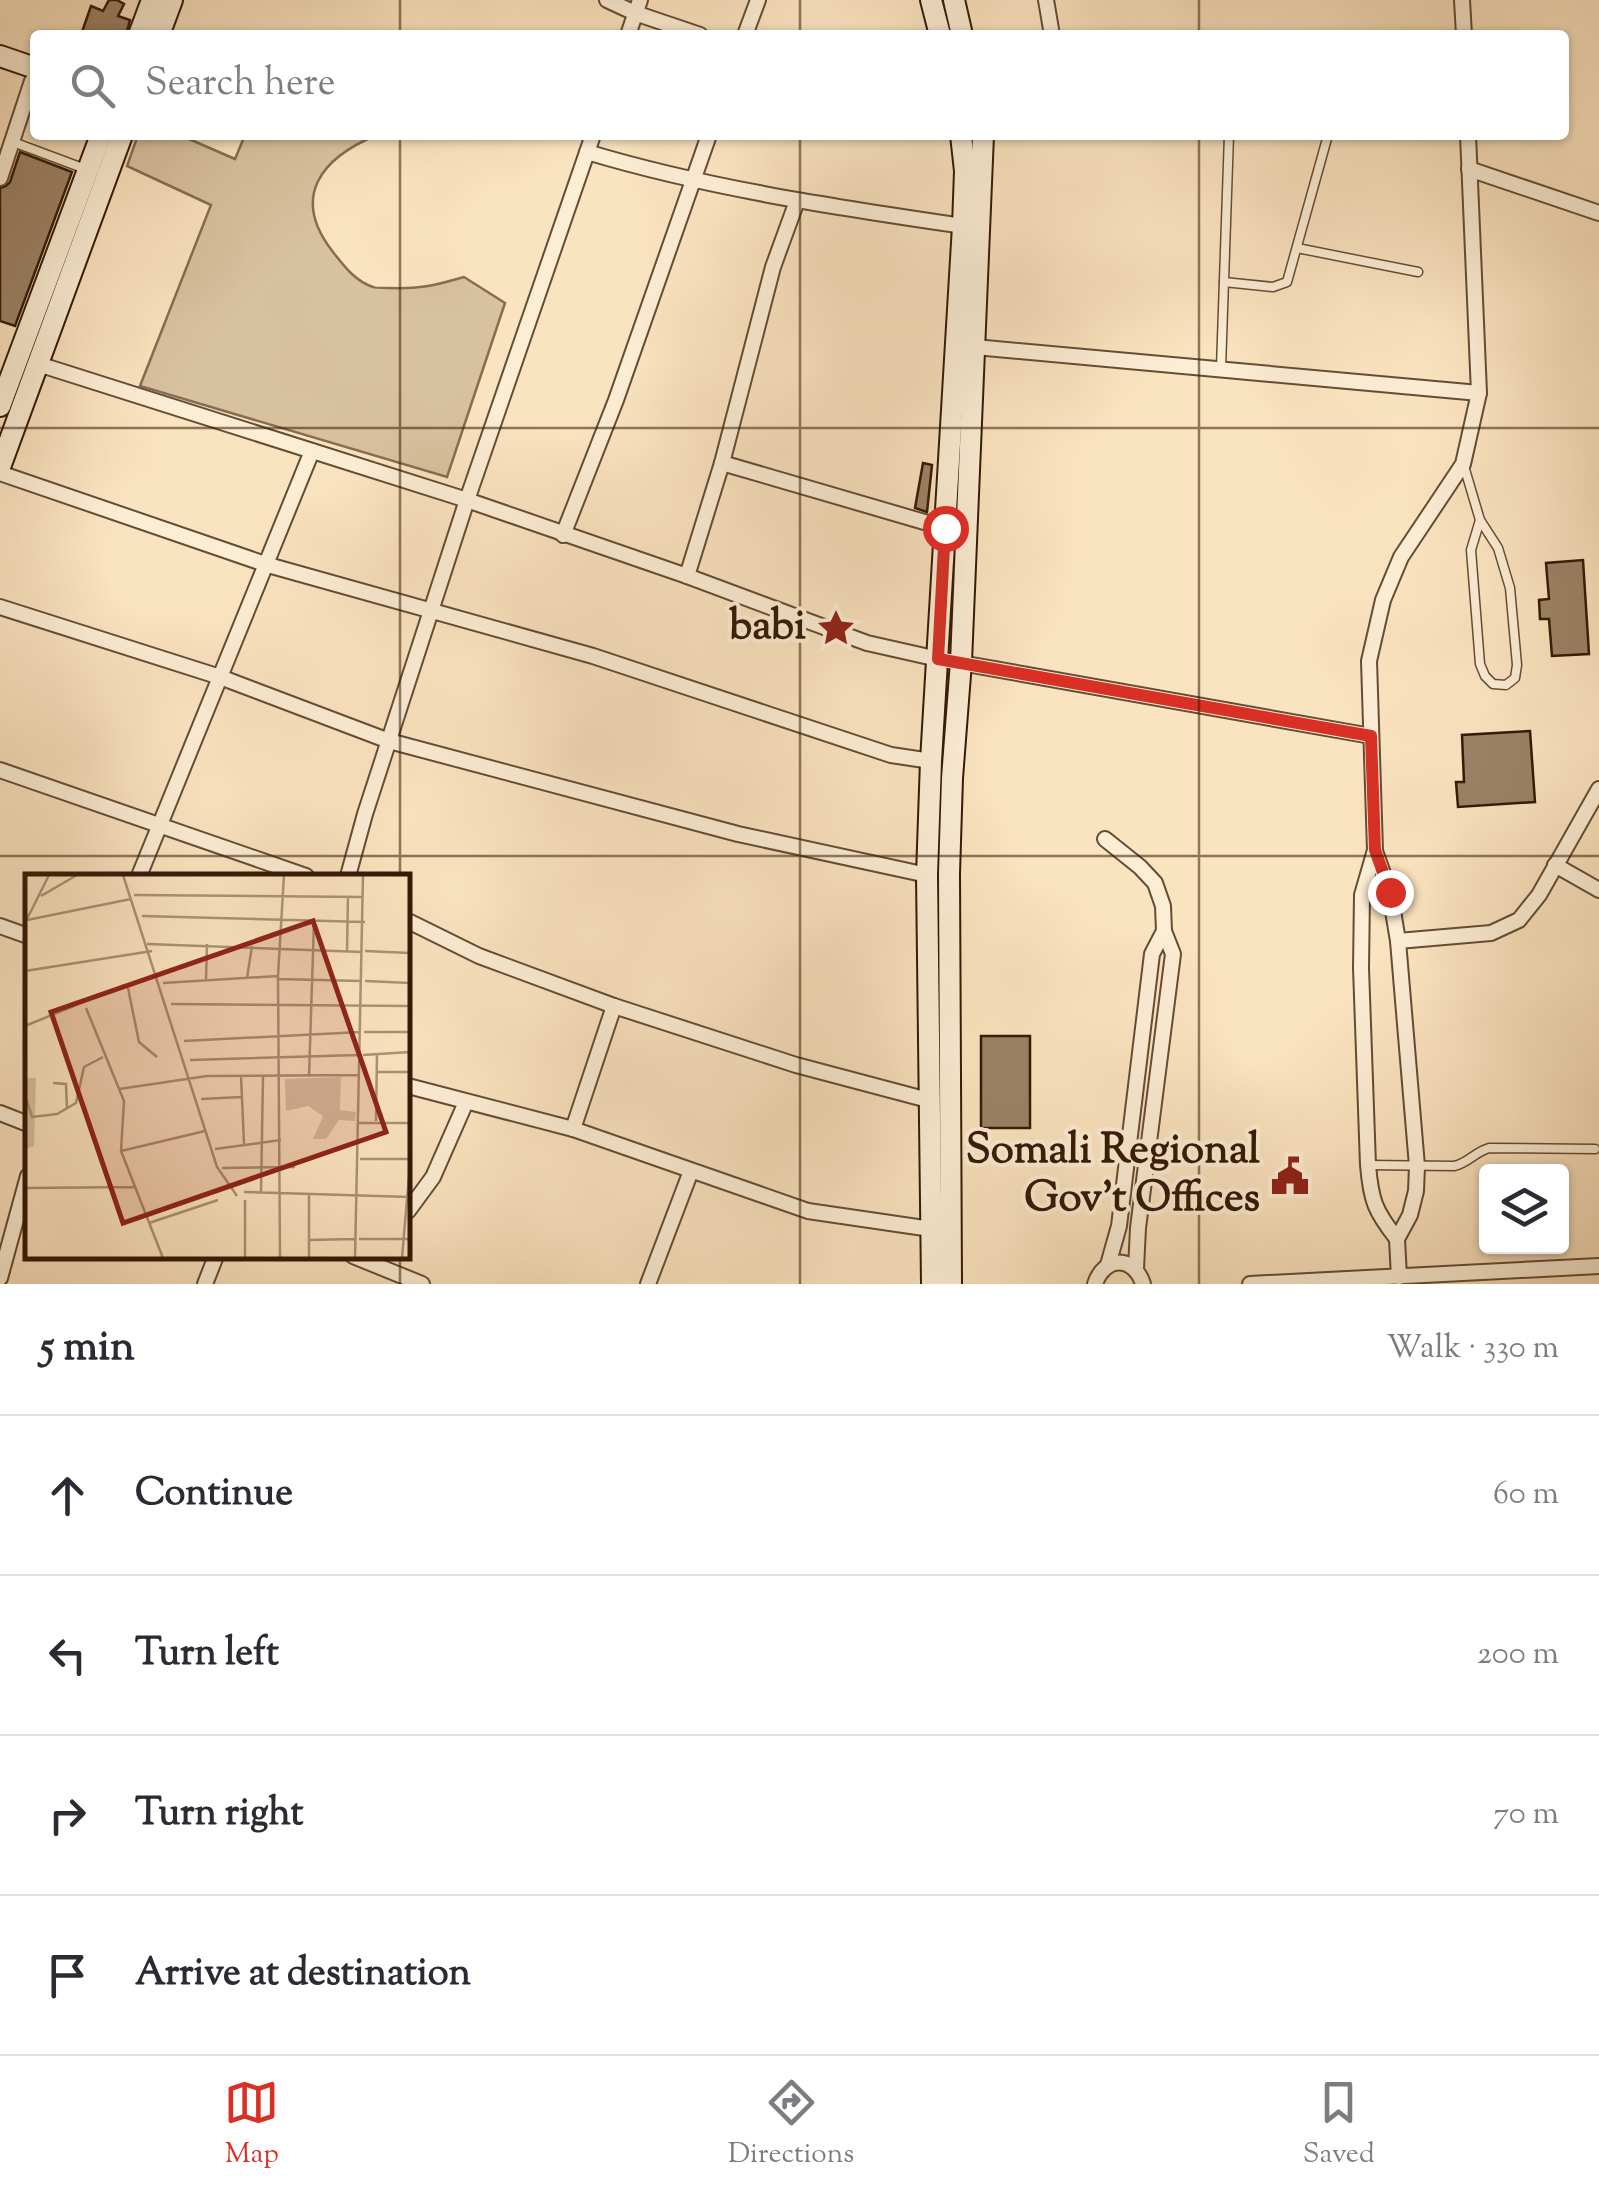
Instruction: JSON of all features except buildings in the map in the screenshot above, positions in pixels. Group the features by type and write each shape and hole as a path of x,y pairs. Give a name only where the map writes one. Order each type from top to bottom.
{"main road":[{"path":"141,30 152,0"},
{"path":"161,30 172,0"},
{"path":"931,0 939,30"},
{"path":"954,0 961,30"},
{"path":"0,56 30,75"},
{"path":"0,70 30,76"},
{"path":"0,406 100,140"},
{"path":"0,470 120,140"},
{"path":"932,1284 927,875 962,226 961,140"},
{"path":"950,1284 949,873 983,140"}],"street":[{"path":"607,0 638,7 689,30"},
{"path":"747,30 758,0"},
{"path":"1046,0 1051,30"},
{"path":"1462,0 1464,30"},
{"path":"0,178 30,89"},
{"path":"349,874 467,500 591,140"},
{"path":"563,535 616,400 707,140"},
{"path":"1399,1277 1397,1239 1410,1215 1417,1166 1398,940 1390,892 1375,850 1369,660 1383,600 1401,558 1463,464 1479,393 1468,140"},
{"path":"587,152 693,181 797,202 962,226"},
{"path":"1470,169 1599,213"},
{"path":"686,576 722,463 773,267 797,202"},
{"path":"975,347 1479,393"},
{"path":"38,364 467,500 867,643 1371,736"},
{"path":"141,874 312,451"},
{"path":"722,463 945,528"},
{"path":"0,470 268,565 702,691 890,754 931,761"},
{"path":"0,607 220,677 389,741 738,834 927,875"},
{"path":"0,770 300,874"},
{"path":"1398,940 1491,932 1519,920 1556,866 1599,789"},
{"path":"1105,839 1155,883 1163,906 1164,931 1173,954 1138,1228 1139,1277"},
{"path":"1375,850 1362,895 1368,1165 1376,1212 1397,1239"},
{"path":"1556,866 1599,890"},
{"path":"410,922 479,956 614,1006 796,1065 928,1100"},
{"path":"0,926 25,935"},
{"path":"1108,1265 1119,1226 1152,954 1164,931"},
{"path":"572,1129 614,1006"},
{"path":"410,1087 572,1129 808,1211 932,1229"},
{"path":"410,1208 433,1177 466,1102"},
{"path":"0,1113 25,1123"},
{"path":"648,1284 691,1171"},
{"path":"10,1284 0,1279 25,1187"},
{"path":"206,1284 215,1259"},
{"path":"380,1262 414,1282"},
{"path":"1095,1284 1098,1274 1116,1262 1127,1264 1139,1277"},
{"path":"1250,1284 1599,1266"}],"lane":[{"path":"1221,368 1229,140"},
{"path":"1224,282 1281,286 1287,282 1327,140"},
{"path":"13,142 88,170"},
{"path":"1296,248 1418,272"},
{"path":"1463,464 1480,520 1498,548 1510,588 1517,665 1515,678 1506,685 1493,684 1480,664 1471,550 1480,520"},
{"path":"1368,1165 1464,1164 1478,1151 1489,1148 1595,1149"}],"shaded area":[{"path":"136,140 191,140 235,159 243,140 366,140 327,168 313,197 320,232 346,268 373,287 418,287 464,277 505,303 447,477 140,386 211,205 127,166"}],"place":[{"name":"babi","path":"836,628"},
{"name":"Somali Regional Gov't Offices","path":"1290,1176"}],"route":[{"path":"945,528 938,659 1371,736 1375,850 1390,892"}]}
